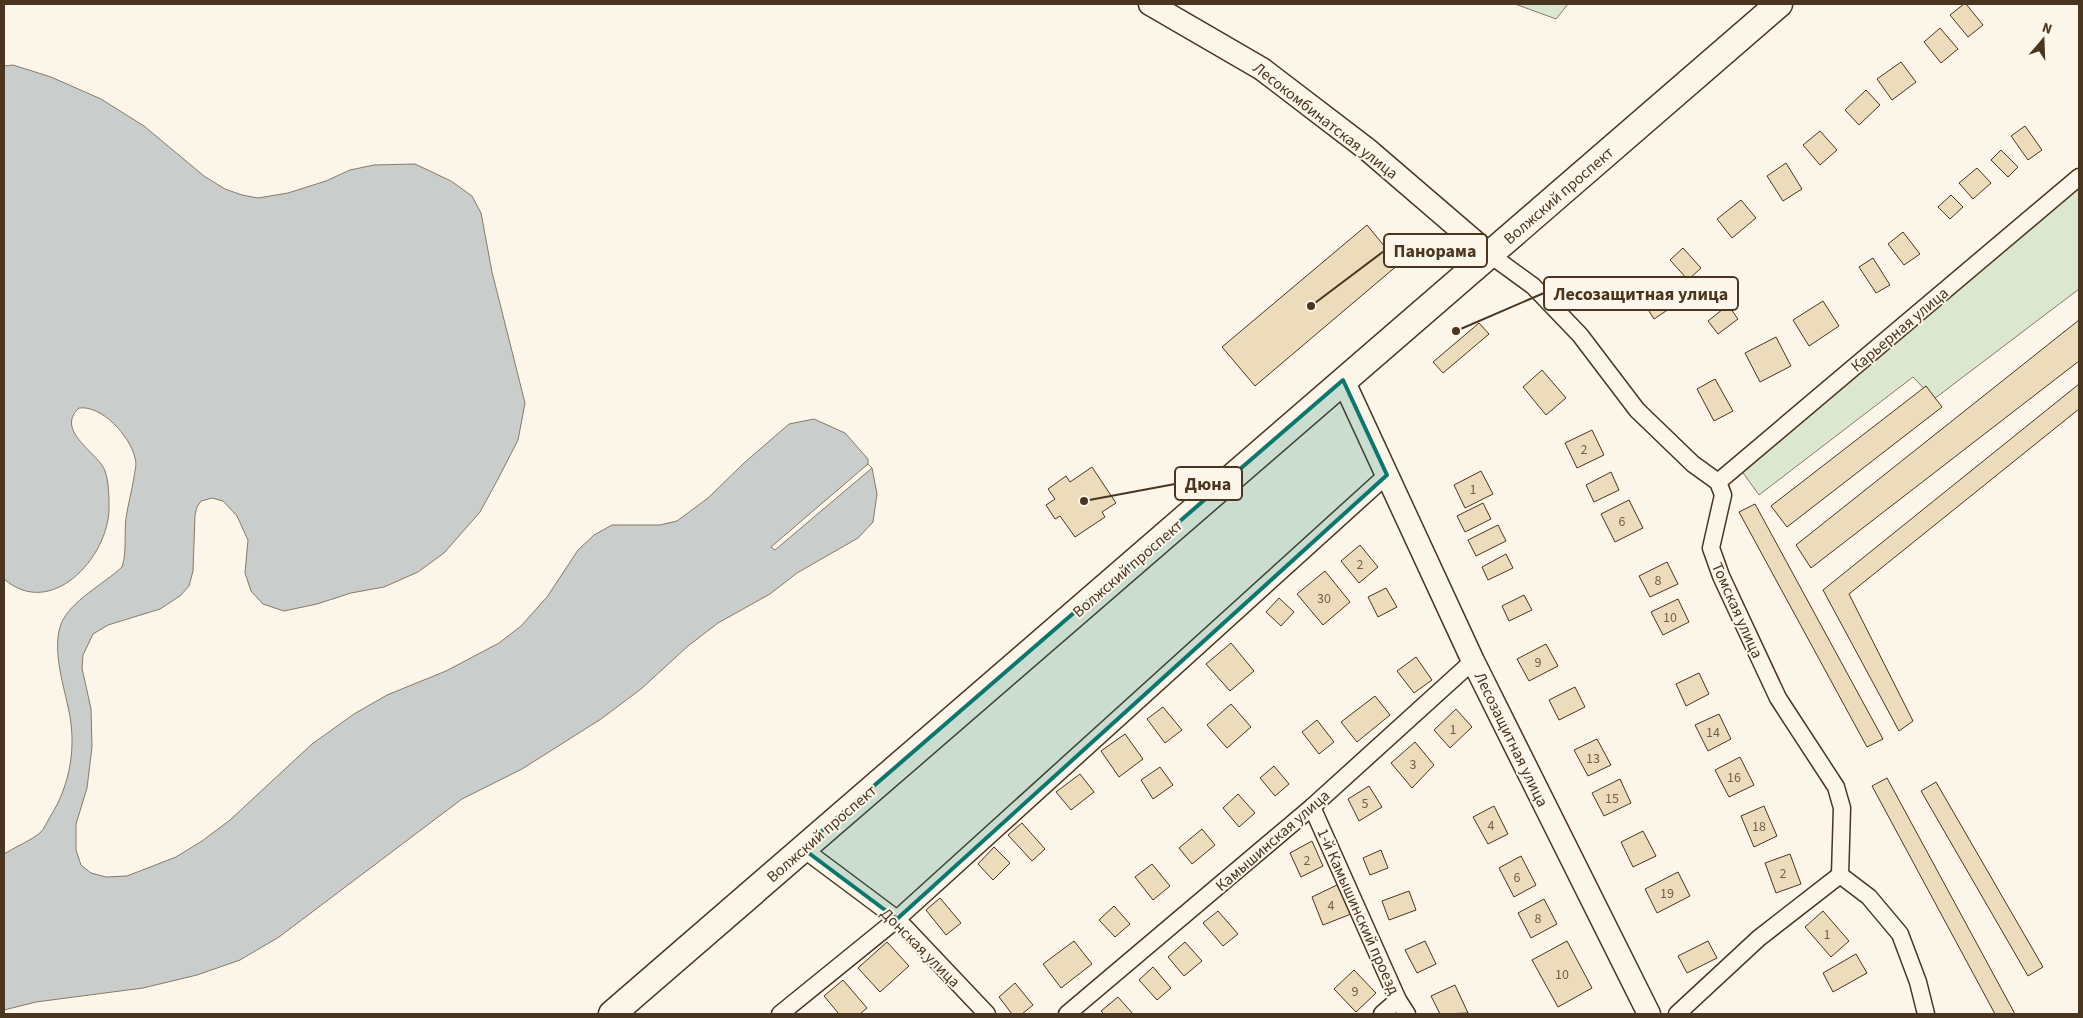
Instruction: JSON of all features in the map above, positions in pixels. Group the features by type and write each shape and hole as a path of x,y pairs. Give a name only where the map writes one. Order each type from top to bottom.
{"main road":[{"name":"Волжский проспект","path":"612,1014 1779,4"}],"street":[{"name":"Лесокомбинатская улица","path":"1150,4 1262,69 1368,150 1489,254"},
{"name":"Карьерная улица","path":"1718,482 2079,176"},
{"path":"1489,254 1533,286 1580,336 1637,410 1693,464 1718,482"},
{"name":"Лесозащитная улица","path":"1344,380 1473,661 1649,1014"},
{"path":"780,1014 897,919 1387,475"},
{"name":"Томская улица","path":"1718,482 1723,495 1711,548 1721,576 1778,698 1836,787 1842,808 1840,875"},
{"name":"Камышинская улица","path":"1067,1014 1312,807 1473,661"},
{"name":"1-й Камышинский проезд","path":"1312,807 1402,1007"},
{"name":"Донская улица","path":"802,848 897,919 987,1014"},
{"path":"1677,1014 1759,938 1840,875 1869,896 1900,934 1918,982 1926,1014"},
{"path":"1382,1014 1402,1007"}],"highlighted area":[{"path":"1343,380 1387,475 897,919 802,848"}],"green space":[{"path":"1515,4 1568,4 1556,19"},
{"path":"2079,169 2079,289 1934,399 1913,377 1759,495 1741,470"}],"shaded area":[{"path":"13,65 51,77 101,99 144,126 204,176 225,189 242,195 258,198 288,193 326,181 350,170 374,165 415,164 451,181 472,196 481,213 492,272 525,403 518,440 480,512 444,553 418,572 384,587 351,593 317,604 284,611 263,604 251,591 245,573 248,540 237,516 223,501 212,498 201,501 195,515 193,571 189,586 180,596 160,609 108,625 93,634 83,655 82,668 91,709 92,747 87,788 76,824 76,850 81,865 91,873 106,877 127,876 176,857 202,841 230,820 312,744 354,714 387,695 446,671 499,643 521,626 547,597 578,550 594,535 612,525 660,525 677,521 708,498 744,463 789,424 814,419 845,433 868,459 868,464 872,468 877,494 873,522 858,538 797,573 770,594 718,623 688,646 641,689 601,719 522,769 462,799 279,937 240,960 197,975 143,988 36,1002 4,1010 4,854 40,833 63,791 70,764 72,735 71,721 59,666 58,644 61,624 65,616 80,600 122,567 126,518 136,465 132,449 114,424 97,411 79,408 73,417 72,425 75,433 101,464 105,471 108,485 109,509 106,528 99,546 88,563 74,578 58,588 40,592 22,590 4,579 4,66"}],"pier":[{"path":"868,464 872,468 775,550 771,547"}],"building":[{"path":"1964,4 1983,25 1968,37 1950,15"},
{"path":"1940,28 1958,49 1941,63 1924,42"},
{"path":"1901,62 1916,82 1892,100 1877,79"},
{"path":"1866,90 1880,105 1859,125 1845,110"},
{"path":"2025,126 2042,150 2028,160 2011,136"},
{"path":"1820,131 1837,150 1820,165 1803,145"},
{"path":"2001,150 2018,167 2008,177 1991,160"},
{"path":"1786,163 1802,189 1783,201 1767,176"},
{"path":"1977,168 1991,183 1973,199 1959,183"},
{"path":"1951,195 1963,207 1950,219 1938,207"},
{"path":"1741,200 1756,218 1732,238 1717,219"},
{"path":"1367,225 1399,264 1255,386 1222,347"},
{"path":"1903,232 1920,254 1904,265 1888,244"},
{"path":"1683,248 1701,268 1688,280 1670,260"},
{"path":"1873,258 1890,285 1876,293 1859,267"},
{"path":"1653,278 1672,307 1654,319 1635,289"},
{"path":"1823,301 1839,326 1809,346 1793,320"},
{"path":"1728,305 1738,319 1718,334 1708,321"},
{"path":"2079,320 2079,361 1811,568 1796,545"},
{"path":"1479,323 1489,334 1443,373 1433,362"},
{"path":"1776,337 1791,366 1760,382 1745,353"},
{"path":"1542,370 1566,398 1546,415 1523,387"},
{"path":"1715,379 1733,411 1714,421 1697,389"},
{"path":"2079,384 2079,409 1849,594 1913,721 1899,731 1823,590"},
{"path":"1926,386 1942,407 1787,527 1771,506"},
{"path":"1592,430 1604,455 1577,468 1565,443"},
{"path":"1092,467 1116,503 1102,512 1105,517 1075,537 1060,516 1055,519 1046,505 1055,499 1048,489 1066,476 1070,482"},
{"path":"1481,471 1493,494 1465,508 1454,485"},
{"path":"1611,472 1619,490 1594,502 1586,485"},
{"path":"1629,500 1643,528 1615,542 1601,514"},
{"path":"1483,503 1491,519 1465,532 1457,516"},
{"path":"1755,504 1883,739 1867,747 1739,512"},
{"path":"1498,525 1506,541 1476,556 1468,540"},
{"path":"1360,545 1378,567 1359,583 1341,561"},
{"path":"1506,554 1513,568 1488,580 1482,567"},
{"path":"1667,562 1678,584 1650,597 1639,576"},
{"path":"1325,571 1350,602 1323,625 1297,594"},
{"path":"1386,588 1397,607 1378,617 1368,597"},
{"path":"1524,595 1532,610 1509,621 1502,606"},
{"path":"1279,598 1294,612 1281,626 1266,612"},
{"path":"1678,599 1689,622 1663,635 1651,612"},
{"path":"1231,643 1254,671 1230,691 1206,664"},
{"path":"1546,644 1558,666 1529,681 1517,659"},
{"path":"1416,657 1432,680 1414,693 1397,671"},
{"path":"1699,673 1709,694 1686,706 1676,684"},
{"path":"1575,687 1585,707 1559,720 1549,700"},
{"path":"1375,696 1390,715 1357,742 1341,722"},
{"path":"1231,704 1251,727 1227,748 1207,725"},
{"path":"1163,707 1182,730 1165,743 1147,719"},
{"path":"1456,709 1472,727 1450,748 1434,730"},
{"path":"1719,714 1731,739 1708,751 1695,725"},
{"path":"1317,720 1334,742 1319,754 1302,732"},
{"path":"1125,734 1143,759 1119,777 1101,751"},
{"path":"1597,739 1611,765 1588,776 1574,750"},
{"path":"1415,742 1434,765 1412,788 1391,763"},
{"path":"1740,757 1754,785 1729,797 1715,770"},
{"path":"1274,766 1289,784 1275,796 1260,778"},
{"path":"1160,767 1173,785 1153,799 1141,780"},
{"path":"1080,774 1094,792 1071,810 1056,792"},
{"path":"1887,778 2015,1014 1995,1014 1872,786"},
{"path":"1620,779 1631,803 1604,816 1592,793"},
{"path":"1936,782 2043,967 2028,976 1921,791"},
{"path":"1369,786 1382,807 1359,821 1348,799"},
{"path":"1238,794 1255,813 1239,827 1223,808"},
{"path":"1494,806 1508,834 1488,844 1473,817"},
{"path":"1764,806 1777,836 1754,847 1741,816"},
{"path":"1022,823 1045,849 1032,861 1008,835"},
{"path":"1202,829 1215,845 1192,864 1179,848"},
{"path":"1643,831 1656,856 1633,867 1621,842"},
{"path":"1312,841 1323,866 1301,877 1290,853"},
{"path":"994,847 1010,863 993,880 978,864"},
{"path":"1381,850 1388,868 1370,875 1363,858"},
{"path":"1790,854 1801,884 1776,893 1765,863"},
{"path":"1521,856 1536,885 1514,897 1499,868"},
{"path":"1152,864 1170,886 1153,900 1135,877"},
{"path":"1678,872 1690,896 1657,913 1645,889"},
{"path":"1339,884 1351,914 1323,925 1312,897"},
{"path":"1409,891 1416,910 1389,920 1382,901"},
{"path":"940,898 961,923 946,935 926,910"},
{"path":"1544,899 1557,924 1531,938 1518,913"},
{"path":"1114,906 1130,924 1115,937 1099,920"},
{"path":"1218,911 1238,934 1223,946 1203,923"},
{"path":"1823,911 1849,941 1831,957 1805,927"},
{"path":"1074,941 1092,964 1061,988 1043,964"},
{"path":"1425,941 1436,964 1417,973 1405,950"},
{"path":"1567,941 1592,988 1558,1007 1532,960"},
{"path":"1708,941 1717,958 1687,973 1678,956"},
{"path":"887,942 909,966 880,992 858,968"},
{"path":"1185,942 1202,961 1184,976 1168,957"},
{"path":"1856,954 1867,973 1833,992 1823,973"},
{"path":"1153,967 1171,988 1157,1000 1139,980"},
{"path":"1354,970 1376,993 1356,1012 1334,989"},
{"path":"843,980 867,1008 860,1014 839,1014 824,996"},
{"path":"1015,983 1033,1005 1022,1014 1012,1014 999,997"},
{"path":"1455,985 1468,1013 1440,1014 1431,996"},
{"path":"1118,997 1133,1014 1104,1014 1101,1011"}],"place":[{"name":"Панорама","path":"1311,306"},
{"name":"Лесозащитная улица","path":"1456,331"},
{"name":"Дюна","path":"1084,501"}]}
